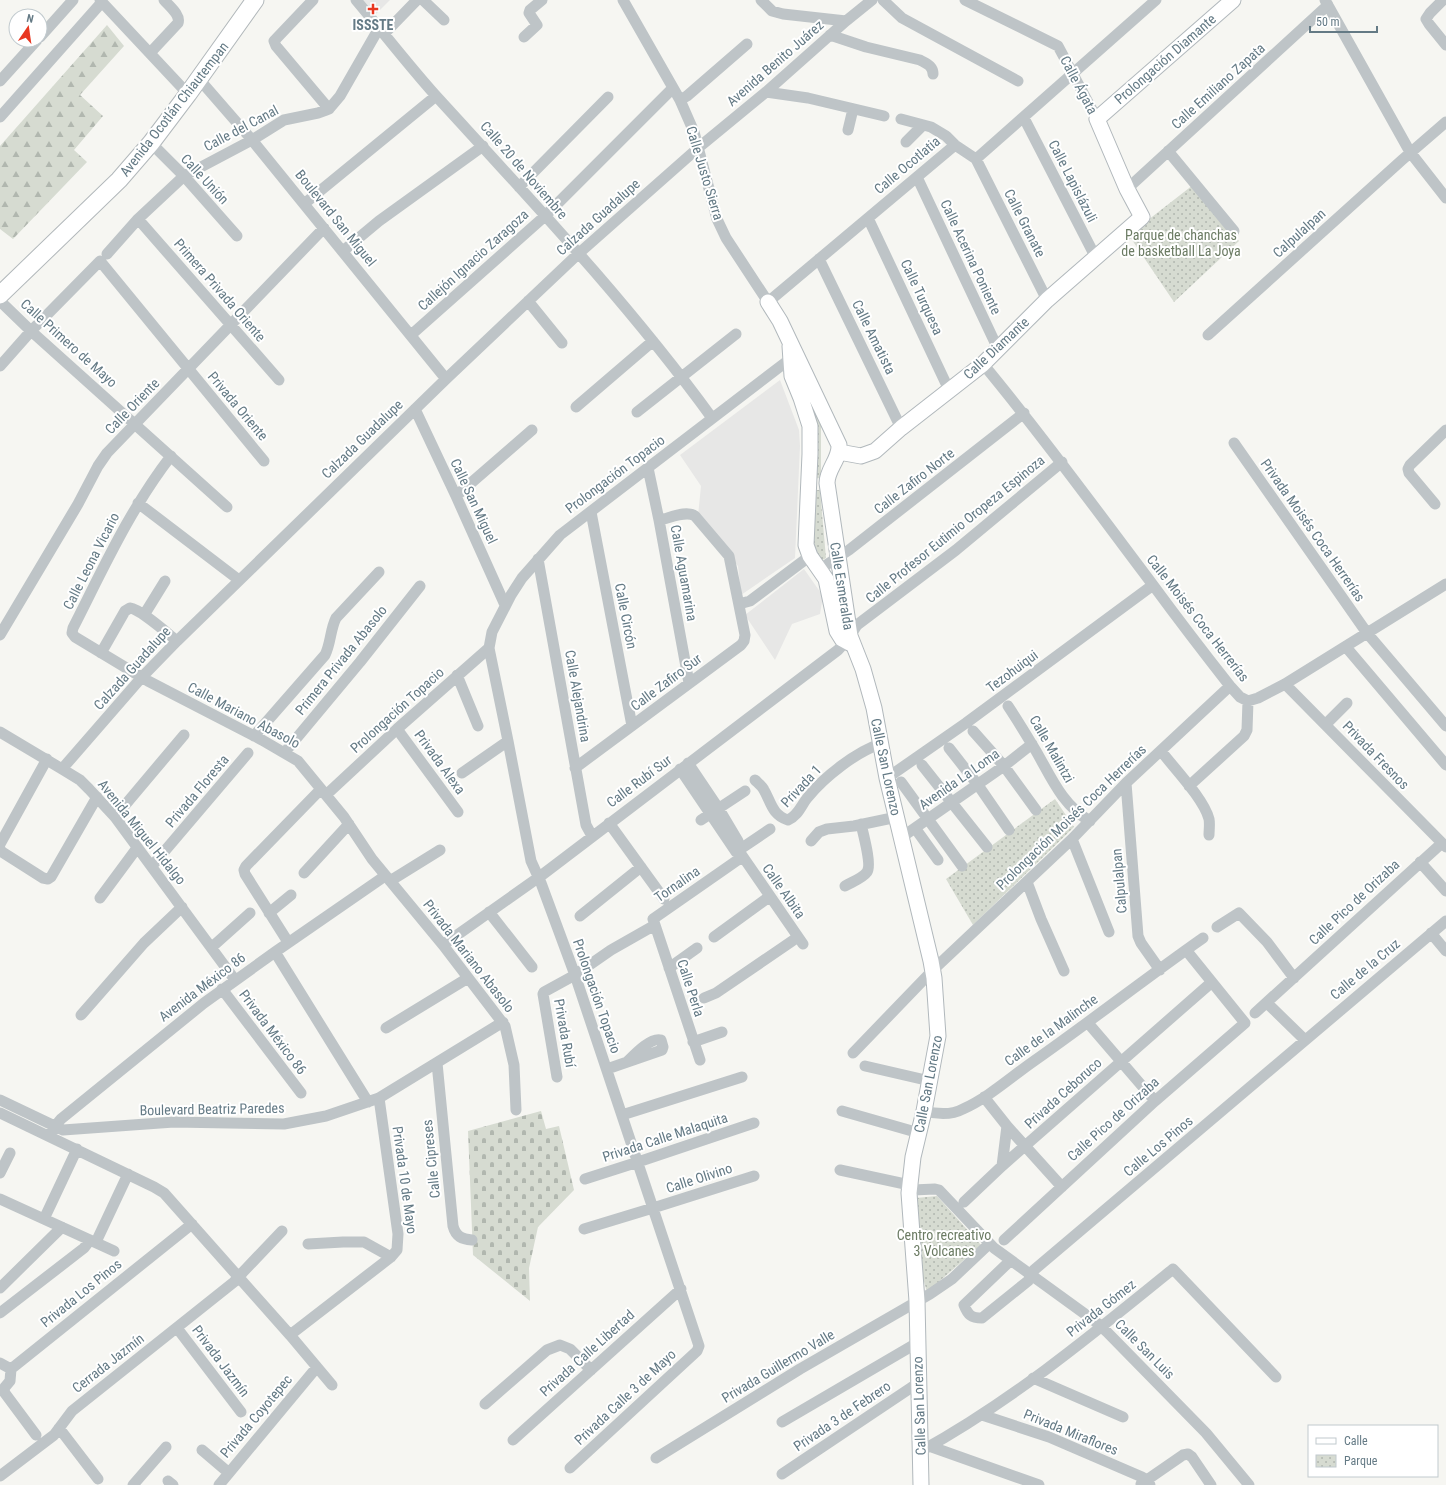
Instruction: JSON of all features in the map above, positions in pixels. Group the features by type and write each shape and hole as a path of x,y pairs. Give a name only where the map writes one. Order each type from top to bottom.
{"main road":[{"name":"Avenida Ocotlán Chiautempan","path":"0,295 119,180 151,143 255,0"}],"street":[{"path":"48,28 73,0"},
{"path":"150,53 180,20 164,0"},
{"path":"313,0 274,41 276,46 329,109 340,96 382,31 417,0"},
{"name":"Calle 20 de Noviembre","path":"356,0 436,96 484,146 653,341 712,418"},
{"path":"423,0 444,20"},
{"path":"524,37 538,25 529,13 530,10 542,0"},
{"name":"Calle Justo Sierra","path":"623,0 680,100 694,132 718,219 726,238 780,322 792,352"},
{"path":"761,0 772,11 783,14 846,22"},
{"name":"Avenida Benito Juárez","path":"698,148 766,92 872,0"},
{"path":"883,0 902,18 1018,81"},
{"name":"Calle Ágata","path":"965,0 1055,44 1061,50 1097,119 1127,189 1142,217"},
{"path":"976,159 1156,0"},
{"name":"Prolongación Diamante","path":"1097,119 1233,0"},
{"path":"1443,0 1426,18 1429,24 1446,44"},
{"path":"0,117 101,1 188,94"},
{"path":"1327,3 1410,152 1446,198"},
{"name":"Calle Emiliano Zapata","path":"1127,189 1327,3"},
{"path":"830,35 866,47 920,60 928,64 933,69 933,74"},
{"path":"680,100 688,96 748,44"},
{"path":"0,81 30,48"},
{"name":"Boulevard San Miguel","path":"199,79 252,140 446,379"},
{"name":"Callejón Ignacio Zaragoza","path":"411,335 545,216 673,88"},
{"path":"766,92 808,98 884,116"},
{"path":"304,204 436,96"},
{"path":"519,187 608,98"},
{"name":"Calle del Canal","path":"0,366 31,331 104,258 138,219 184,176 252,140 284,120 318,113 329,109"},
{"path":"848,130 853,109"},
{"name":"Calle Lapislázuli","path":"1024,118 1096,258"},
{"path":"901,119 923,125 946,136 955,145"},
{"name":"Calpulalpan","path":"1208,335 1410,152 1446,122"},
{"path":"906,142 923,125"},
{"name":"Calle Unión","path":"151,143 184,176 237,236"},
{"name":"Calle Ocotlatia","path":"768,302 955,145 976,159"},
{"path":"343,251 379,221 484,146"},
{"name":"Calzada Guadalupe","path":"62,768 142,677 239,580 528,301 578,254 698,148"},
{"path":"1168,151 1234,231"},
{"name":"Calle Granate","path":"976,159 1047,300"},
{"name":"Calle Acerina Poniente","path":"917,178 998,349"},
{"name":"Calle Diamante","path":"839,452 856,456 869,454 875,451 901,428 983,364 1047,300 1142,217"},
{"name":"Calle Turquesa","path":"868,218 949,390"},
{"name":"Primera Privada Oriente","path":"138,219 279,380"},
{"name":"Calle Oriente","path":"0,635 78,504 98,466 119,440 232,325 324,228"},
{"name":"Privada Oriente","path":"104,258 188,370 264,461"},
{"name":"Calle Amatista","path":"819,259 901,428"},
{"name":"Calle Primero de Mayo","path":"0,301 31,331 227,507"},
{"path":"528,301 562,343"},
{"path":"637,412 736,334"},
{"path":"576,407 653,341"},
{"path":"792,352 838,441 839,452"},
{"name":"Prolongación Topacio","path":"699,1348 681,1289 575,975 531,861 489,648 492,632 505,605 522,578 560,535 712,418 792,352"},
{"name":"Calle Esmeralda","path":"792,352 792,376 810,426 806,540 810,556 820,569 829,588 837,631 849,641"},
{"name":"Calle Moisés Coca Herrerías","path":"983,364 1062,462 1152,585 1230,686 1240,697 1248,701 1258,698 1285,684 1367,633 1444,589"},
{"name":"Calle San Miguel","path":"415,410 505,605"},
{"name":"Calle Zafiro Norte","path":"820,569 849,550 1024,413"},
{"path":"456,496 532,430"},
{"path":"1435,504 1408,473 1408,469 1410,465 1446,430"},
{"name":"Privada Moisés Coca Herrerías","path":"1234,443 1367,633 1446,726"},
{"name":"Calle Esmeralda","path":"839,452 828,475 827,483 849,641"},
{"name":"Calle Leona Vicario","path":"72,633 73,628 138,503 154,478 171,456"},
{"name":"Calle Profesor Eutimio Oropeza Espinoza","path":"849,641 857,625 956,550 1062,462"},
{"name":"Calle Aguamarina","path":"648,468 689,683"},
{"path":"808,484 827,483"},
{"name":"Calle Leona Vicario","path":"138,503 239,580"},
{"name":"Calle Circón","path":"591,512 632,726"},
{"path":"659,520 688,513 695,516 729,556 739,604 750,600 810,556"},
{"name":"Calle Alejandrina","path":"538,559 586,825 592,836"},
{"name":"Primera Privada Abasolo","path":"254,736 325,655 329,646 336,618 379,572"},
{"path":"144,615 165,581"},
{"name":"Tezohuiqui","path":"894,780 966,723 1152,585"},
{"name":"Primera Privada Abasolo","path":"285,752 360,662 420,586"},
{"name":"Calle Zafiro Sur","path":"575,768 743,643 744,635 739,604"},
{"path":"101,653 126,611 130,608 135,609 144,615 177,641"},
{"name":"Calle Mariano Abasolo","path":"72,633 75,637 142,677 208,713 285,752 296,760 349,824 362,846 388,878"},
{"name":"Calle San Lorenzo","path":"849,641 867,682 880,744 894,780 897,817 933,970 938,1036 924,1111 913,1157 909,1187 917,1301 918,1383 925,1448 921,1485"},
{"name":"Calle Rubí Sur","path":"443,945 538,877 849,641"},
{"path":"1346,647 1446,765"},
{"name":"Prolongación Topacio","path":"268,913 245,874 244,868 323,792 489,648"},
{"path":"457,675 478,726"},
{"name":"Privada Fresnos","path":"1285,684 1444,845"},
{"name":"Prolongación Moisés Coca Herrerías","path":"853,1053 933,970 1072,839 1126,783 1230,686"},
{"path":"1189,786 1244,736 1247,730 1248,701"},
{"path":"1326,724 1347,703"},
{"name":"Calle Malintzi","path":"1008,706 1032,744 1060,794 1073,810 1090,821"},
{"name":"Privada Alexa","path":"397,729 458,812"},
{"path":"973,731 1004,766 1036,810"},
{"name":"Avenida Miguel Hidalgo","path":"0,732 80,780 97,797 152,866 235,980"},
{"path":"115,818 184,735"},
{"path":"462,774 508,741"},
{"name":"Privada 1","path":"755,780 765,791 769,803 778,814 788,820 794,818 803,803 813,791 844,764 870,748 880,744"},
{"name":"Avenida La Loma","path":"902,837 978,785 1032,744"},
{"path":"949,748 978,785 1009,830"},
{"path":"1161,751 1205,809 1209,820 1209,835"},
{"name":"Privada Floresta","path":"152,866 248,753"},
{"path":"0,844 47,759"},
{"path":"922,765 987,847"},
{"name":"Calle Albita","path":"684,766 715,811 769,897 801,941 718,992 704,998"},
{"path":"894,780 928,819 962,866"},
{"name":"Calpulalpan","path":"1126,783 1138,936 1141,944 1160,970"},
{"path":"701,820 745,791"},
{"path":"0,849 2,852 43,878 48,879 52,875 97,797"},
{"path":"811,841 823,830 897,817"},
{"path":"609,823 664,899"},
{"path":"304,873 349,824"},
{"path":"845,886 866,873 868,870 867,856 860,824"},
{"path":"915,828 938,860"},
{"name":"Tornalina","path":"543,994 547,989 575,975 611,950 655,926 653,921 655,917 770,829"},
{"path":"1072,839 1109,932"},
{"name":"Calle Pico de Orizaba","path":"1255,1013 1420,862 1444,845"},
{"path":"100,898 137,848"},
{"name":"Avenida México 86","path":"49,1136 55,1126 67,1114 222,989 288,942 388,878 440,850"},
{"name":"Calle Pico de Orizaba","path":"1420,862 1446,891"},
{"path":"580,916 641,867"},
{"name":"Privada Mariano Abasolo","path":"388,878 443,945 503,1022 508,1031 514,1065 516,1110"},
{"path":"1027,882 1041,919 1064,971"},
{"path":"288,942 268,913 291,895"},
{"path":"714,937 769,897"},
{"path":"81,1015 144,943 182,907"},
{"path":"490,912 532,967"},
{"path":"212,947 250,913"},
{"path":"1217,927 1239,913 1267,942 1294,978"},
{"name":"Calle de la Cruz","path":"1305,1040 1446,921"},
{"name":"Calle Perla","path":"655,926 700,1060"},
{"path":"1431,933 1446,951"},
{"name":"Calle de la Malinche","path":"924,1111 937,1114 958,1111 984,1097 1203,938"},
{"path":"669,968 697,948"},
{"path":"1186,950 1212,982"},
{"path":"275,952 373,1100"},
{"path":"386,1028 468,978"},
{"name":"Calle Pico de Orizaba","path":"1004,1240 1155,1101 1245,1023 1212,982"},
{"name":"Privada Ceboruco","path":"964,1202 1002,1166 1212,982"},
{"name":"Privada México 86","path":"222,989 301,1093"},
{"name":"Privada Rubí","path":"543,994 557,1077"},
{"path":"1267,1003 1305,1040"},
{"name":"Boulevard Beatriz Paredes","path":"0,1100 63,1130 174,1122 284,1124 326,1116 373,1100 437,1063 503,1022"},
{"path":"1088,1022 1155,1101"},
{"path":"694,1042 722,1032"},
{"name":"Calle Los Pinos","path":"1010,1261 964,1304 967,1313 974,1318 982,1318 1028,1281 1034,1270 1305,1040"},
{"path":"606,1069 628,1061"},
{"name":"Calle Cipreses","path":"437,1063 453,1226 455,1233 459,1237 472,1240"},
{"path":"865,1066 930,1081"},
{"path":"622,1115 742,1077"},
{"path":"984,1097 1007,1126 1062,1187"},
{"name":"Privada 10 de Mayo","path":"373,1100 398,1234 397,1250 391,1257"},
{"path":"842,1111 919,1133"},
{"path":"3,1118 77,1149 164,1193 290,1335 332,1385"},
{"name":"Privada Calle Malaquita","path":"585,1179 754,1123"},
{"path":"1002,1166 1007,1126"},
{"path":"44,1219 77,1149"},
{"path":"0,1173 10,1153"},
{"name":"Calle San Luis","path":"840,1170 905,1184 914,1190 939,1190 989,1244 1010,1261 1102,1327 1206,1433 1249,1485"},
{"path":"0,1313 93,1241 128,1174"},
{"name":"Calle Olivino","path":"584,1229 754,1176"},
{"path":"2,1203 44,1219 114,1251"},
{"name":"Privada Los Pinos","path":"11,1369 192,1224"},
{"path":"0,1288 62,1227"},
{"name":"Cerrada Jazmín","path":"0,1476 54,1435 72,1411 239,1278 282,1232"},
{"path":"290,1335 391,1257 364,1242 308,1244"},
{"name":"Privada Guillermo Valle","path":"656,1458 800,1369 930,1294 952,1279 989,1244"},
{"name":"Privada Gómez","path":"925,1448 982,1415 1102,1327 1173,1269 1276,1377"},
{"name":"Privada Calle Libertad","path":"513,1440 681,1289"},
{"name":"Privada Jazmín","path":"177,1328 241,1412"},
{"path":"782,1422 917,1343"},
{"path":"485,1404 547,1350 560,1345 570,1349 591,1370"},
{"name":"Privada Calle 3 de Mayo","path":"570,1468 699,1348"},
{"path":"0,1363 11,1369 10,1381 5,1387 4,1392 36,1435"},
{"name":"Privada Coyotepec","path":"219,1485 317,1367"},
{"path":"1033,1378 1123,1416"},
{"name":"Privada 3 de Febrero","path":"782,1474 918,1383"},
{"name":"Privada Miraflores","path":"982,1415 1049,1437 1115,1465 1146,1484"},
{"path":"59,1428 98,1479"},
{"path":"133,1485 166,1447"},
{"path":"925,1448 1039,1485"},
{"path":"202,1450 229,1473"},
{"path":"1146,1484 1183,1455 1188,1454 1192,1457 1211,1485"}],"shaded area":[{"name":"ISSSTE","path":"359,0 390,0 372,18"},
{"path":"780,380 799,430 800,446 795,558 741,595 738,566 698,516 701,486 680,455"},
{"path":"804,569 823,596 820,614 792,624 775,660 745,615"}],"green space":[{"path":"107,25 124,46 80,95 103,116 74,150 87,162 13,239 0,229 0,146"},
{"name":"Parque de chanchas de basketball La Joya","path":"1193,185 1239,241 1174,302 1130,237 1139,227"},
{"path":"799,375 821,421 821,478 809,479"},
{"path":"809,490 820,490 826,558 817,563 811,554"},
{"path":"1055,799 1074,827 973,925 946,879"},
{"path":"541,1111 546,1129 559,1126 574,1190 538,1227 529,1268 530,1301 473,1255 468,1131"},
{"name":"Centro recreativo 3 Volcanes","path":"937,1196 981,1245 927,1292 922,1275 916,1198"}],"place":[{"name":"ISSSTE","path":"373,9"}]}
